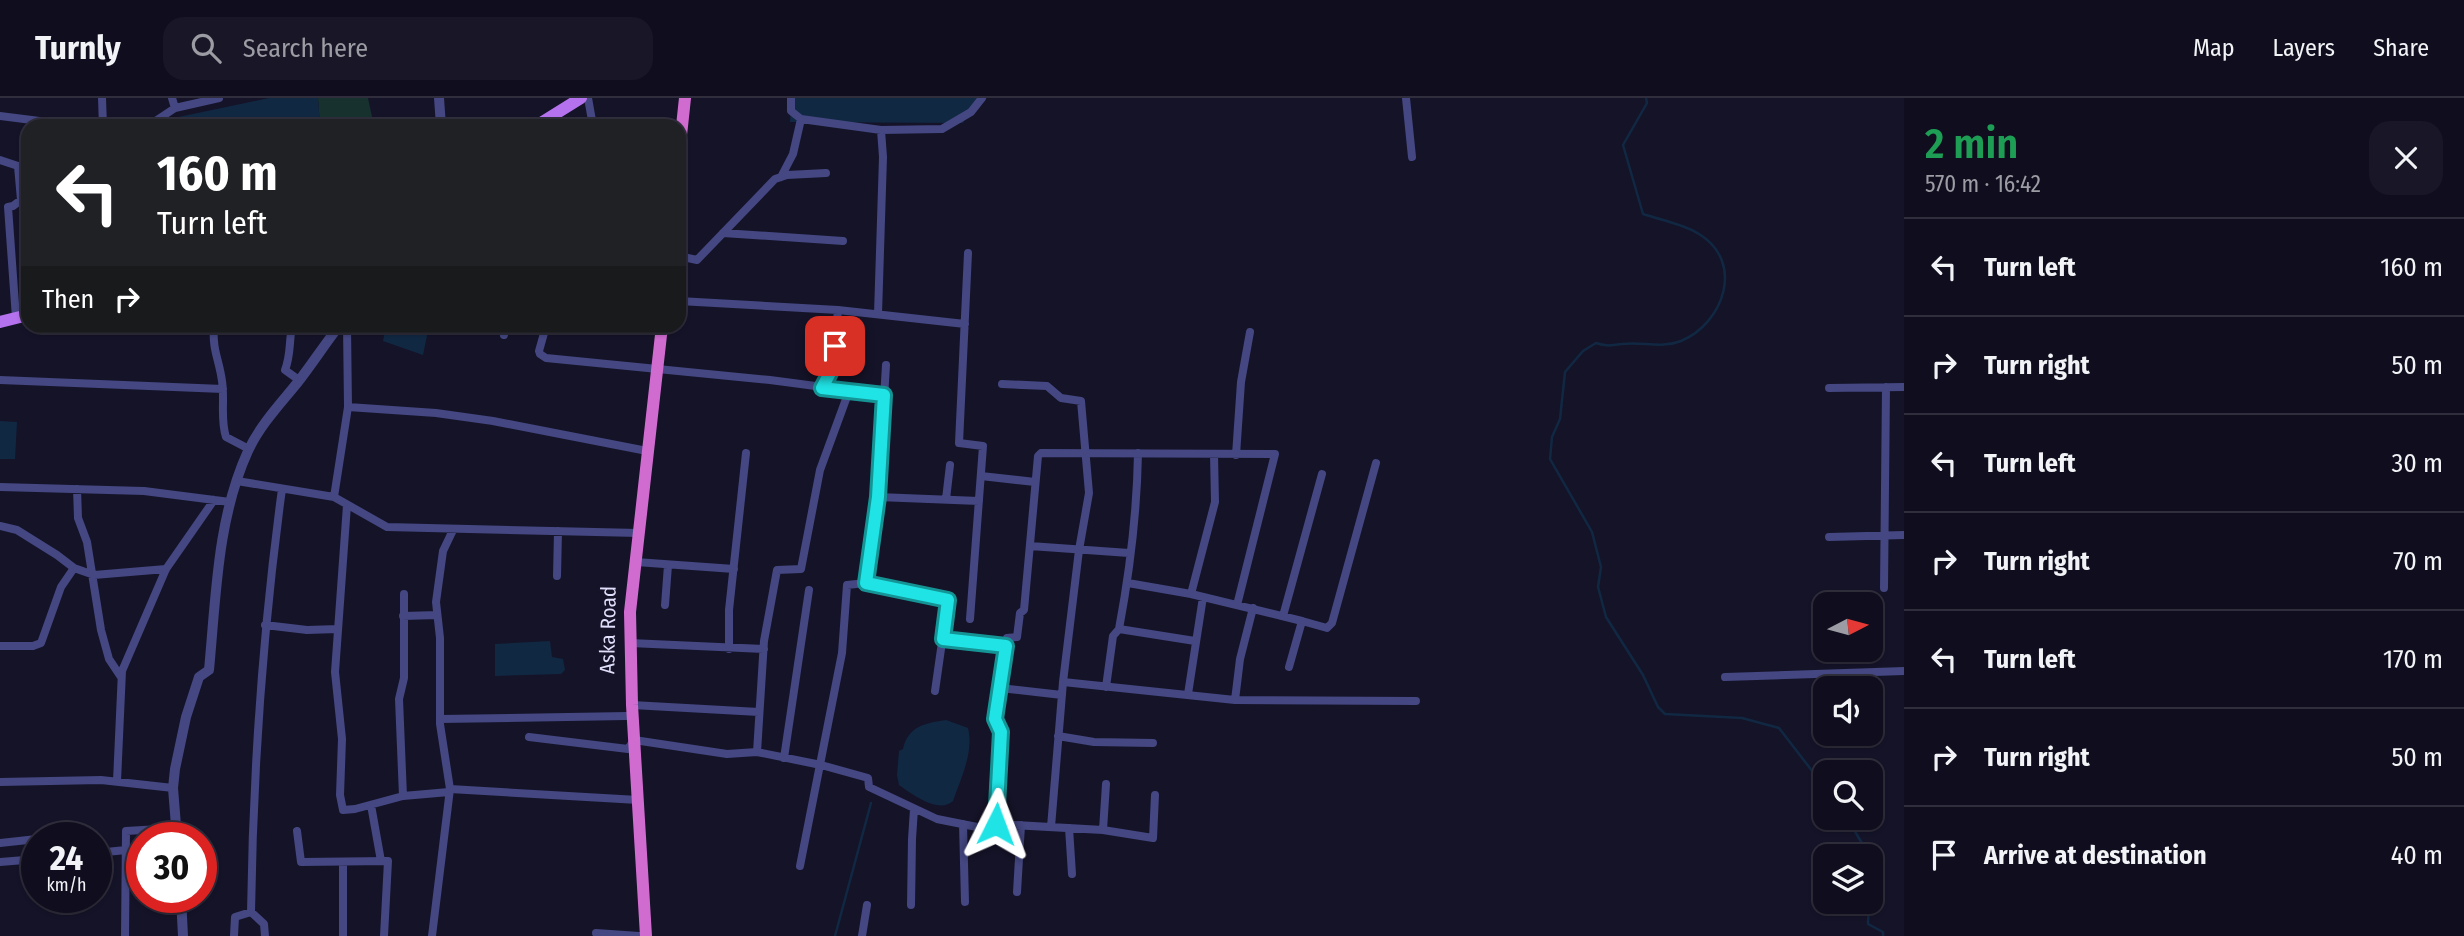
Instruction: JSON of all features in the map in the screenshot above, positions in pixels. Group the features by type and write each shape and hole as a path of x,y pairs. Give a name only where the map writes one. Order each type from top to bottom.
{"highway":[{"path":"676,119 678,98"},
{"path":"683,119 685,98"},
{"name":"Aska Road","path":"639,936 635,800 624,616 636,533 642,450 654,370 654,333"},
{"path":"629,710 630,612 636,562 636,533 654,370 661,333"},
{"path":"635,800 646,936"}],"main road":[{"path":"547,119 581,98"},
{"path":"0,322 21,317"}],"street":[{"path":"102,98 103,119"},
{"path":"172,98 175,108"},
{"path":"158,119 175,108 219,98"},
{"path":"439,98 440,119"},
{"path":"588,98 592,119"},
{"path":"792,98 791,111 801,119 881,130 942,129 971,112 982,98"},
{"path":"1406,98 1412,158"},
{"path":"0,116 24,119"},
{"path":"781,177 793,155 801,119"},
{"path":"878,314 883,195 881,130"},
{"path":"0,160 15,164 20,174 21,200 4,208 21,311"},
{"path":"686,258 697,260 775,179 826,173"},
{"path":"723,233 843,241"},
{"path":"968,253 959,443 983,446 970,620"},
{"path":"686,300 838,310 965,324"},
{"path":"822,388 832,369 838,310"},
{"path":"1236,455 1241,382 1250,332"},
{"path":"214,333 214,353 222,380 223,427 226,437 249,449"},
{"path":"290,333 290,355 285,370 299,380"},
{"path":"176,822 173,788 175,769 186,717 199,677 209,670 223,536 230,502 249,449 275,409 334,333"},
{"path":"334,497 348,407 347,333"},
{"path":"544,333 539,351 546,358 770,380 884,395"},
{"path":"866,583 878,497 886,365"},
{"path":"0,380 223,390"},
{"path":"1002,384 1047,386 1061,398 1081,401 1089,493 1079,550 1063,682 1051,827"},
{"path":"1884,588 1886,387"},
{"path":"1829,388 1904,387"},
{"path":"757,752 764,649 777,570 801,569 820,470 849,391"},
{"path":"348,407 436,413 493,421 642,450"},
{"path":"729,649 729,616 746,453"},
{"path":"996,824 1001,732 995,719 1007,638 1017,637 1020,613 1024,610 1035,482 1038,456 1041,453 1275,454 1237,605"},
{"path":"1106,687 1113,636 1119,629 1128,583 1129,553 1137,509 1138,453"},
{"path":"1191,594 1215,502 1214,454"},
{"path":"1128,583 1253,608 1327,628 1332,623 1376,463"},
{"path":"946,499 950,465"},
{"path":"1283,616 1322,474"},
{"path":"981,477 1035,482"},
{"path":"237,481 334,497 387,527 636,533"},
{"path":"0,486 144,491 230,502"},
{"path":"77,489 78,518 86,542 90,574 109,659 121,677"},
{"path":"265,936 264,924 251,912 256,744 265,625 282,489"},
{"path":"878,497 979,500"},
{"path":"117,781 121,677 166,569 214,500"},
{"path":"347,505 335,672 342,739 340,795 343,810 403,796 450,791 635,800"},
{"path":"0,526 18,530 74,568 90,574 166,569"},
{"path":"432,936 450,791 440,719 440,638 436,602 443,551 453,530"},
{"path":"557,576 558,531"},
{"path":"1829,537 1904,535"},
{"path":"1030,546 1129,553"},
{"path":"636,562 734,569"},
{"path":"665,605 668,565"},
{"path":"0,646 33,646 41,643 61,587 74,568"},
{"path":"800,866 842,653 847,585 866,583 948,600 936,691"},
{"path":"784,758 809,590"},
{"path":"403,796 399,699 404,678 404,594"},
{"path":"1188,694 1203,597"},
{"path":"1235,700 1240,659 1253,608"},
{"path":"404,616 437,615"},
{"path":"1289,667 1302,621"},
{"path":"265,625 307,630 338,629"},
{"path":"1119,629 1195,641"},
{"path":"943,639 1006,646"},
{"path":"630,643 764,649"},
{"path":"1725,677 1904,671"},
{"path":"1063,682 1235,700 1416,701"},
{"path":"1000,688 1062,695"},
{"path":"440,719 629,710 759,712"},
{"path":"1058,736 1094,742 1153,743"},
{"path":"529,737 727,754 757,752 868,778 869,788 914,809 937,819 977,827 996,824 1104,830 1153,838 1155,795"},
{"path":"0,782 117,781 173,788"},
{"path":"1104,830 1107,784"},
{"path":"371,805 381,862"},
{"path":"912,905 914,809"},
{"path":"963,824 965,902"},
{"path":"1017,892 1021,825"},
{"path":"1069,828 1072,874"},
{"path":"297,831 301,862 388,861 384,936"},
{"path":"0,843 21,839"},
{"path":"0,862 21,860"},
{"path":"343,863 343,936"},
{"path":"125,936 126,893"},
{"path":"863,936 867,905"},
{"path":"234,936 235,917 251,912"},
{"path":"182,913 183,936"},
{"path":"596,933 639,936"}],"green space":[{"path":"318,98 368,98 372,119 320,119"}],"water":[{"path":"269,98 318,98 320,119 169,119"},
{"path":"791,98 978,98 963,123 790,122"},
{"path":"385,333 428,333 423,355 383,341"},
{"path":"0,421 17,422 15,459 0,459"},
{"path":"550,641 552,657 563,659 565,670 561,674 495,676 495,644"},
{"path":"946,720 968,728 969,746 966,765 953,801 941,805 926,802 899,785 897,775 899,751 903,749 909,735 925,724"}],"waterway":[{"path":"1646,98 1647,103 1623,145 1643,214 1686,228 1699,234 1713,246 1722,260 1725,275 1723,291 1718,307 1708,321 1681,341 1659,345 1596,343 1583,351 1565,372 1560,419 1552,437 1550,459 1592,532 1601,567 1598,587 1606,617 1643,675 1658,707 1665,714 1742,718 1779,728 1813,772"},
{"path":"835,936 871,803"},
{"path":"1854,830 1862,844"},
{"path":"1868,914 1868,924 1883,932 1883,936"}],"route":[{"path":"835,346 832,369 822,388 884,395 878,497 866,583 948,600 943,639 1006,646 995,719 1001,732 996,824"}]}
